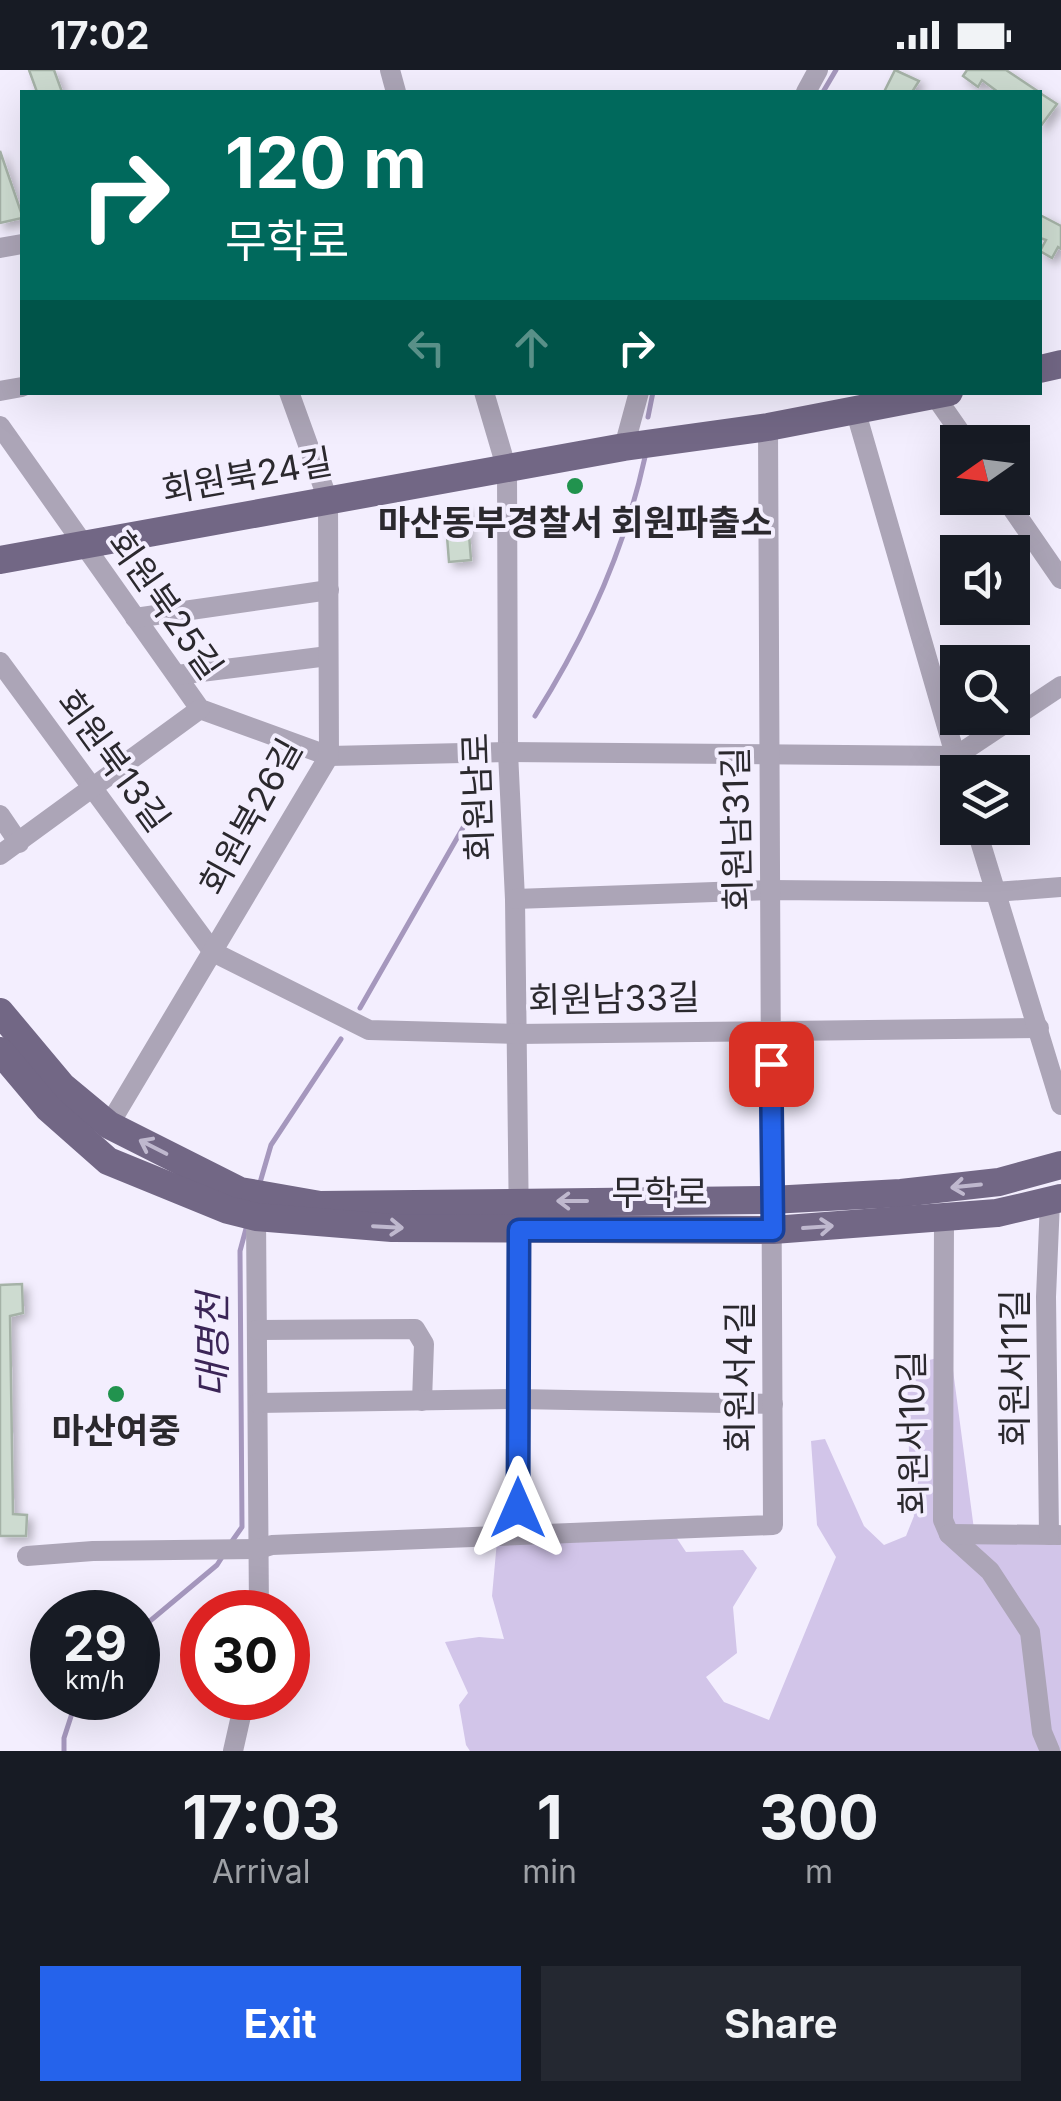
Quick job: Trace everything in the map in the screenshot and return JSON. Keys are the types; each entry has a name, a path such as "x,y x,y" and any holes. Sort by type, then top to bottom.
{"main road":[{"name":"회원북24길","path":"0,560 936,395"},
{"name":"무학로","path":"0,1012 62,1086 109,1125 246,1203 771,1200 901,1193 1000,1182 1061,1165"},
{"name":"무학로","path":"0,1051 48,1108 108,1161 246,1203 392,1228 773,1230 998,1213 1056,1200"}],"street":[{"name":"회원북26길","path":"109,1125 329,756 328,500 290,395"},
{"name":"회원남로","path":"485,395 507,470 508,752 515,899 519,1230 518,1533"},
{"path":"624,447 639,395"},
{"path":"943,395 959,425"},
{"path":"855,409 955,755"},
{"name":"회원북25길","path":"0,426 200,709 329,756 508,752 940,763"},
{"name":"회원남31길","path":"768,426 773,1230"},
{"path":"1021,515 1053,550 1061,579"},
{"path":"136,618 329,590"},
{"path":"177,675 328,656"},
{"name":"회원북13길","path":"0,662 214,952 369,1030"},
{"path":"970,755 1061,686"},
{"path":"0,855 200,709"},
{"path":"0,815 19,843"},
{"path":"981,845 1061,1105"},
{"path":"515,899 771,890 995,892 1061,886"},
{"name":"회원남33길","path":"369,1030 516,1034 1039,1028"},
{"name":"회원서11길","path":"1055,1535 1056,1200"},
{"path":"246,1203 257,1330 258,1403 251,1548 256,1590"},
{"name":"회원서10길","path":"944,1218 943,1520 948,1534 1055,1535"},
{"name":"회원서4길","path":"518,1533 773,1525 773,1230"},
{"path":"257,1330 415,1329 424,1344 422,1401"},
{"path":"258,1403 518,1400 773,1404"},
{"path":"27,1556 518,1533"},
{"path":"948,1534 990,1571 1030,1632 1042,1732 1050,1751"},
{"path":"232,1751 240,1720"}],"shaded area":[{"path":"951,1355 975,1537 1061,1539 1061,1751 470,1751 459,1705 468,1693 445,1642 479,1637 504,1639 492,1596 498,1530 670,1528 686,1552 743,1550 757,1568 733,1607 737,1653 706,1677 724,1702 769,1720 836,1557 817,1525 811,1441 825,1439 864,1526 884,1545 906,1536 914,1516 910,1496 907,1365"}],"building":[{"path":"29,70 54,70 61,90 36,90"},
{"path":"895,70 919,81 913,90 885,90"},
{"path":"967,70 1006,70 1036,90 995,90 982,80 978,87 963,76"},
{"path":"1042,94 1057,104 1042,124"},
{"path":"0,151 20,218 0,223"},
{"path":"1042,216 1061,226 1061,249 1058,247 1052,258 1042,252 1046,240 1042,239"},
{"path":"467,509 471,560 449,562 445,511"},
{"path":"22,1284 23,1313 10,1316 13,1514 27,1515 26,1536 0,1536 0,1285"}],"waterway":[{"path":"824,90 836,70"},
{"path":"648,417 652,395"},
{"path":"535,716 570,655 615,559 645,457"},
{"path":"360,1008 468,819"},
{"name":"대명천","path":"259,1186 271,1145 341,1039"},
{"name":"대명천","path":"230,1544 242,1527 240,1251 247,1225"},
{"name":"대명천","path":"160,1613 217,1565 224,1554"},
{"name":"대명천","path":"64,1751 70,1720"}],"place":[{"name":"마산동부경찰서 회원파출소","path":"575,486"},
{"name":"마산여중","path":"116,1394"}],"route":[{"path":"518,1508 519,1230 773,1230 771,1064"}]}
